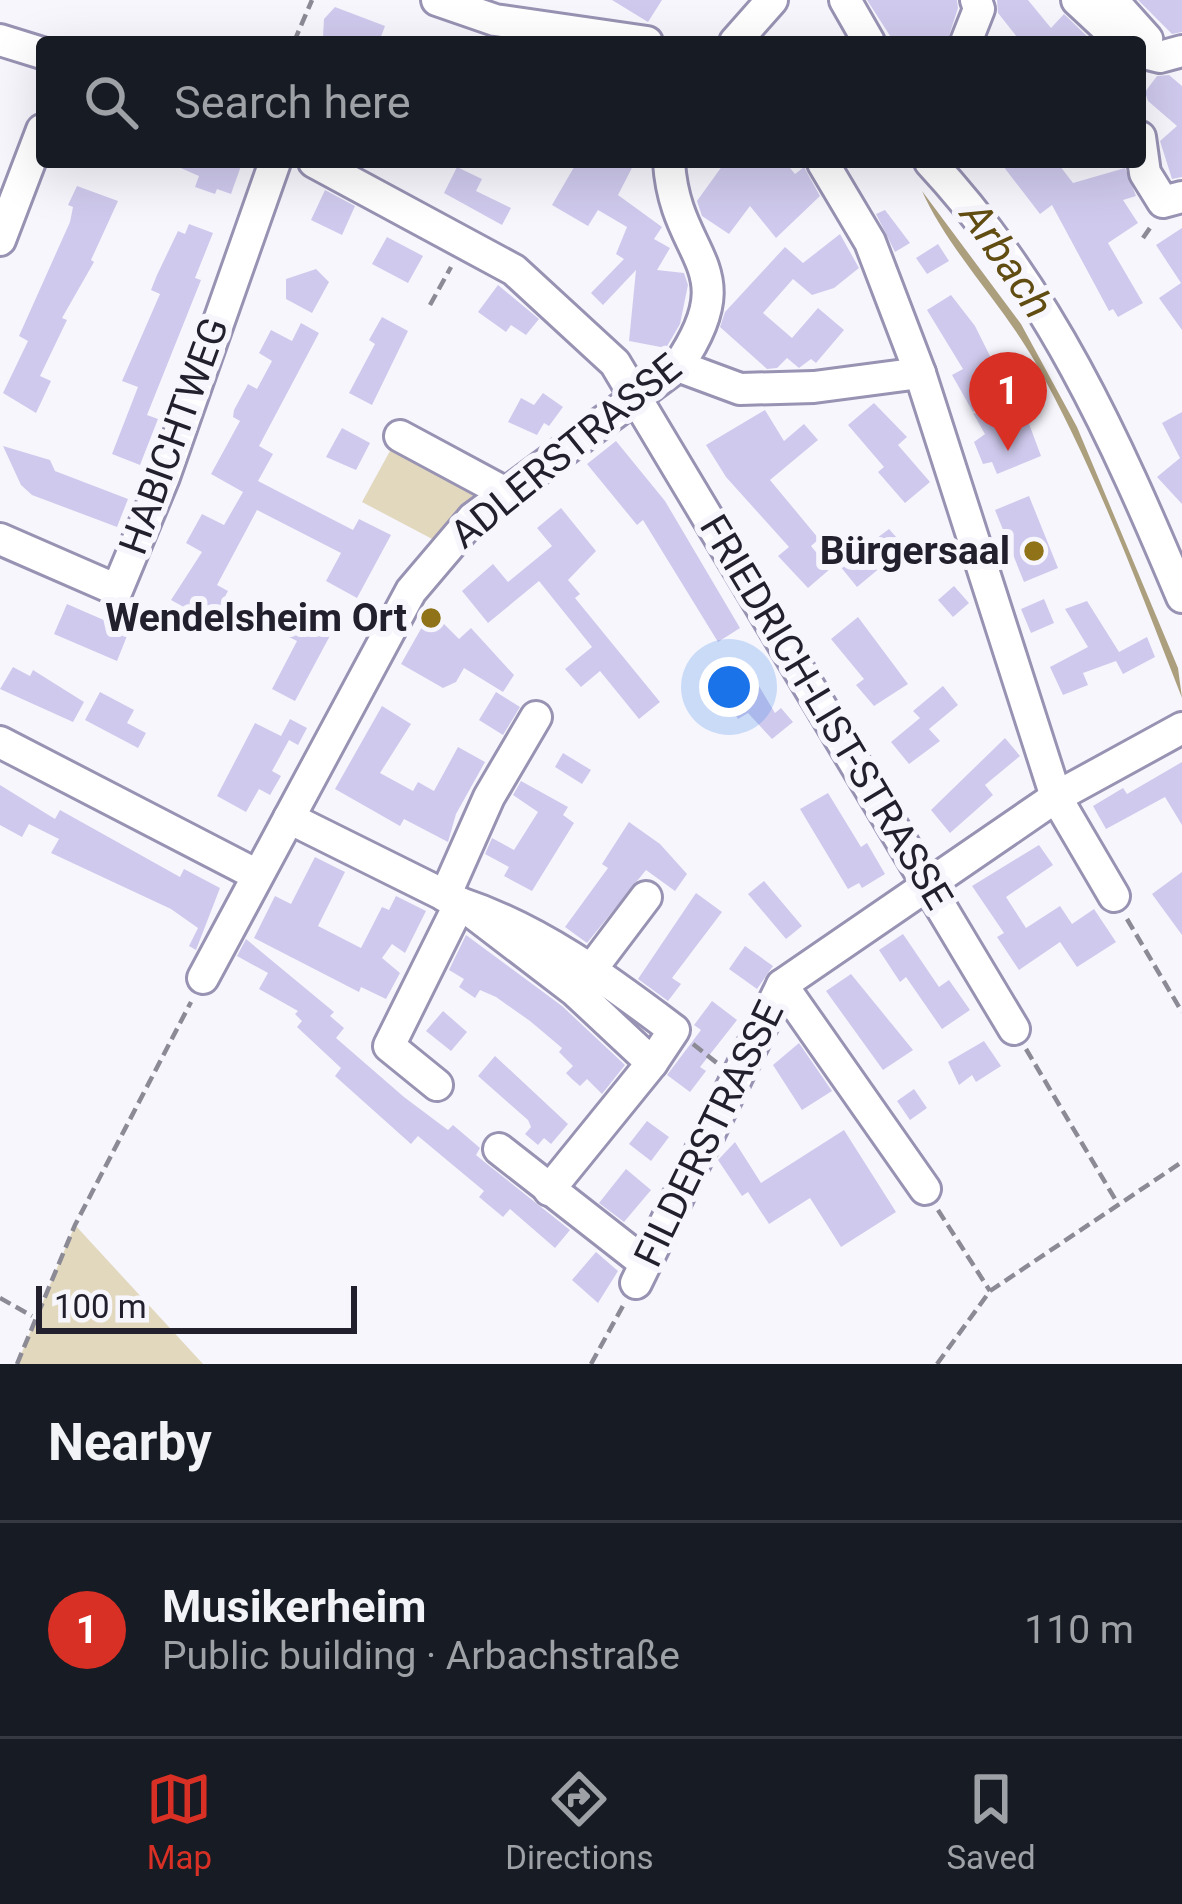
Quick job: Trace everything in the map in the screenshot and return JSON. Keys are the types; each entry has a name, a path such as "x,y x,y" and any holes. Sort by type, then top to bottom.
{"street":[{"path":"437,0 495,20 606,36"},
{"path":"739,36 772,0"},
{"path":"844,0 865,36"},
{"path":"968,36 979,9 976,0"},
{"path":"1077,0 1116,36"},
{"path":"1112,0 1144,36"},
{"path":"0,40 36,51"},
{"path":"1146,54 1160,57 1182,51"},
{"path":"0,240 36,146"},
{"name":"HABICHTWEG","path":"0,539 118,590 273,168"},
{"name":"FRIEDRICH-LIST-STRASSE","path":"325,168 465,241 563,310 639,394 1014,1030"},
{"name":"ADLERSTRASSE","path":"203,978 411,591 472,518 678,366 710,314 708,274 673,203 670,168"},
{"path":"826,168 870,242 920,373 1056,797 1114,896"},
{"path":"935,168 994,235 1058,330 1110,429 1182,597"},
{"path":"1144,168 1163,202 1182,197"},
{"path":"678,366 740,389 814,387 920,373"},
{"path":"400,436 504,492"},
{"path":"437,1085 389,1046 453,900 489,797 536,716"},
{"name":"FILDERSTRASSE","path":"636,1270 782,985 1056,797 1182,728"},
{"path":"0,742 257,875"},
{"path":"289,818 453,900 674,1030 549,1190"},
{"path":"583,980 646,897"},
{"path":"583,980 652,1063"},
{"name":"FILDERSTRASSE","path":"782,985 925,1189"},
{"path":"499,1149 636,1270"}],"path":[{"path":"297,36 312,0"},
{"path":"430,305 465,241"},
{"path":"1114,896 1182,1012"},
{"path":"17,1364 33,1317 203,978"},
{"path":"674,1030 737,1077"},
{"path":"1014,1030 1118,1204"},
{"path":"937,1364 990,1291 1182,1162"},
{"path":"925,1189 990,1291"},
{"path":"591,1364 636,1270"},
{"path":"0,1298 33,1317"}],"shaded area":[{"path":"922,191 1021,324 1077,427 1178,668 1182,698 1114,526 1056,401 1021,339 946,234"},
{"path":"396,440 490,490 436,541 362,502"},
{"path":"75,1225 203,1364 17,1364"}],"building":[{"path":"612,0 662,0 648,22"},
{"path":"867,0 957,0 949,36 890,36"},
{"path":"997,0 1028,0 1051,28 1064,14 1087,36 1016,36 998,13"},
{"path":"1138,0 1182,0 1182,32 1172,34"},
{"path":"335,7 385,26 381,36 323,36 324,19"},
{"path":"1169,75 1182,86 1182,177 1172,179 1160,141 1177,126 1146,95 1157,76"},
{"path":"181,168 240,168 231,194 195,187 199,176"},
{"path":"459,168 482,179 476,191 511,208 502,225 444,193"},
{"path":"574,168 632,168 618,195 662,227 654,239 670,248 657,270 684,273 688,285 680,324 666,348 629,341 636,270 603,305 591,293 624,259 616,254 627,227 598,210 588,226 552,205"},
{"path":"721,168 790,168 795,174 805,168 820,196 776,238 750,206 729,234 702,216 697,201"},
{"path":"1005,168 1062,168 1073,183 1125,168 1136,196 1123,200 1138,223 1108,243 1143,303 1118,317 1113,309 1109,311 1052,205 1040,214"},
{"path":"77,186 118,201 94,262 62,318 67,320 40,376 51,381 36,413 3,393 28,341 19,336 70,222 73,207 68,205"},
{"path":"325,190 355,206 342,235 311,220"},
{"path":"885,210 910,243 895,252 876,214"},
{"path":"189,224 213,233 195,278 201,280 147,415 158,419 140,465 112,454 138,387 122,381 160,294 151,290 157,275 178,231 185,234"},
{"path":"1182,228 1182,330 1159,298 1181,283 1156,245"},
{"path":"840,234 859,268 834,288 812,295 793,279 763,313 792,338 818,308 844,330 816,363 811,359 799,368 787,358 777,368 767,369 720,327 725,312 785,247 803,263"},
{"path":"387,237 423,256 408,283 372,264"},
{"path":"938,244 949,261 927,274 916,258"},
{"path":"316,269 329,282 312,313 286,299 286,279"},
{"path":"498,285 539,319 526,335 511,325 506,332 478,312"},
{"path":"951,295 975,326 1008,392 973,412 952,375 963,369 927,310"},
{"path":"382,317 408,331 372,405 349,393 375,344 369,340"},
{"path":"301,323 319,333 259,446 273,454 258,481 353,530 359,519 391,535 357,598 326,581 341,553 257,510 217,585 228,591 211,622 171,600 202,552 186,543 202,514 224,525 243,492 211,474 240,421 233,417 234,410 248,384 257,389 272,361 259,353 271,330 292,341"},
{"path":"543,393 563,407 549,426 544,423 537,435 508,422 521,398 534,405"},
{"path":"874,403 907,437 898,445 930,482 905,503 878,472 884,467 848,425"},
{"path":"765,410 784,441 804,424 818,440 770,480 819,539 811,546 830,569 808,588 778,556 789,547 726,477 706,445"},
{"path":"1182,412 1182,504 1157,477 1180,458 1162,423"},
{"path":"973,413 1028,421 1041,456 997,474 992,462 983,464 974,442 985,434"},
{"path":"342,428 370,443 356,470 326,457"},
{"path":"616,441 665,501 740,628 718,642 643,520 637,525 587,464"},
{"path":"3,446 50,460 55,471 128,499 117,527 32,495 21,485"},
{"path":"1029,496 1058,568 1024,582 995,510"},
{"path":"561,508 596,551 568,580 580,594 575,598 660,702 639,719 600,671 581,687 565,669 592,647 539,581 488,623 462,591 493,564 508,582 552,546 537,528"},
{"path":"889,529 905,547 857,587 840,566"},
{"path":"954,586 969,603 953,617 938,600"},
{"path":"1044,599 1054,623 1031,633 1021,609"},
{"path":"1087,601 1119,652 1147,637 1155,657 1123,674 1116,661 1083,673 1088,685 1063,695 1050,667 1088,647 1065,609"},
{"path":"67,604 129,631 117,661 54,634"},
{"path":"431,611 459,639 471,628 514,675 503,692 464,668 456,682 443,688 401,664"},
{"path":"297,613 332,632 295,701 272,689 297,641 285,635"},
{"path":"858,617 908,684 874,706 856,685 864,679 831,639"},
{"path":"747,666 775,713 781,708 793,722 772,739 748,713 738,719 724,696 731,691 724,680"},
{"path":"13,667 30,676 33,670 84,702 73,722 0,689"},
{"path":"943,686 958,705 929,729 940,741 909,764 891,742 920,718 913,711"},
{"path":"100,692 134,710 127,723 146,733 138,748 85,720"},
{"path":"496,692 520,707 503,735 479,720"},
{"path":"382,706 411,724 380,773 413,791 418,782 434,791 458,747 485,762 456,814 448,842 404,819 400,826 335,789"},
{"path":"290,719 307,728 298,745 289,740 272,771 281,776 270,795 259,789 246,812 217,796 255,723 281,736"},
{"path":"1005,738 1020,756 985,785 993,795 950,833 931,810"},
{"path":"563,753 591,770 582,784 555,767"},
{"path":"1182,762 1182,825 1165,797 1106,829 1093,806 1123,788 1127,794"},
{"path":"521,781 568,807 563,815 574,823 532,891 504,876 509,867 485,854 492,838 514,850 538,812 513,795"},
{"path":"0,785 55,819 60,810 180,877 184,869 220,888 196,950 189,946 198,928 171,909 51,853 59,839 29,824 22,837 0,825"},
{"path":"828,793 861,847 867,843 885,874 862,888 859,883 848,889 800,809"},
{"path":"629,822 660,844 687,874 675,891 646,870 587,943 565,927 608,868 602,864"},
{"path":"1039,845 1053,865 1006,897 1026,928 1060,906 1072,924 1094,909 1116,942 1077,967 1060,942 1019,970 997,937 1004,933 972,886"},
{"path":"315,857 345,872 318,926 361,948 382,907 389,910 396,896 426,911 405,953 392,944 382,958 400,973 386,999 361,987 359,992 254,938 275,896 291,904"},
{"path":"1182,872 1182,935 1152,894"},
{"path":"764,881 802,926 786,939 748,894"},
{"path":"696,893 722,912 672,978 681,984 668,1001 638,979"},
{"path":"903,934 939,987 949,980 970,1010 942,1029 906,977 900,982 879,950"},
{"path":"466,935 562,1006 625,1065 602,1094 587,1079 580,1086 566,1073 573,1066 559,1052 562,1048 530,1021 496,997 480,990 475,998 459,987 464,979 449,970"},
{"path":"246,939 334,1012 330,1016 344,1028 336,1038 448,1130 453,1125 480,1148 476,1155 570,1230 555,1248 510,1209 503,1217 479,1197 484,1191 418,1136 411,1144 335,1076 341,1068 297,1027 302,1021 295,1014 298,1011 259,989 268,973 237,956"},
{"path":"745,946 773,966 757,989 729,969"},
{"path":"851,974 913,1050 883,1070 826,991"},
{"path":"712,1001 737,1020 700,1067 706,1071 690,1092 667,1075 701,1030 694,1025"},
{"path":"443,1011 467,1032 451,1051 426,1031"},
{"path":"984,1041 1001,1066 976,1082 972,1075 959,1085 948,1062"},
{"path":"799,1043 832,1091 802,1110 773,1065"},
{"path":"495,1056 568,1124 551,1144 544,1138 538,1145 525,1134 531,1127 528,1120 478,1076"},
{"path":"914,1089 927,1108 910,1120 897,1101"},
{"path":"647,1121 669,1137 651,1161 629,1144"},
{"path":"844,1130 896,1212 841,1247 810,1198 769,1224 748,1192 742,1196 718,1160 735,1142 761,1183"},
{"path":"626,1169 651,1190 624,1222 599,1203"},
{"path":"596,1252 618,1271 598,1303 572,1280"}],"place":[{"name":"Musikerheim","path":"1008,451"},
{"name":"Bürgersaal","path":"1034,551"},
{"name":"Wendelsheim Ort","path":"431,618"}],"water label":[{"name":"Arbach","path":"1007,260"}]}
